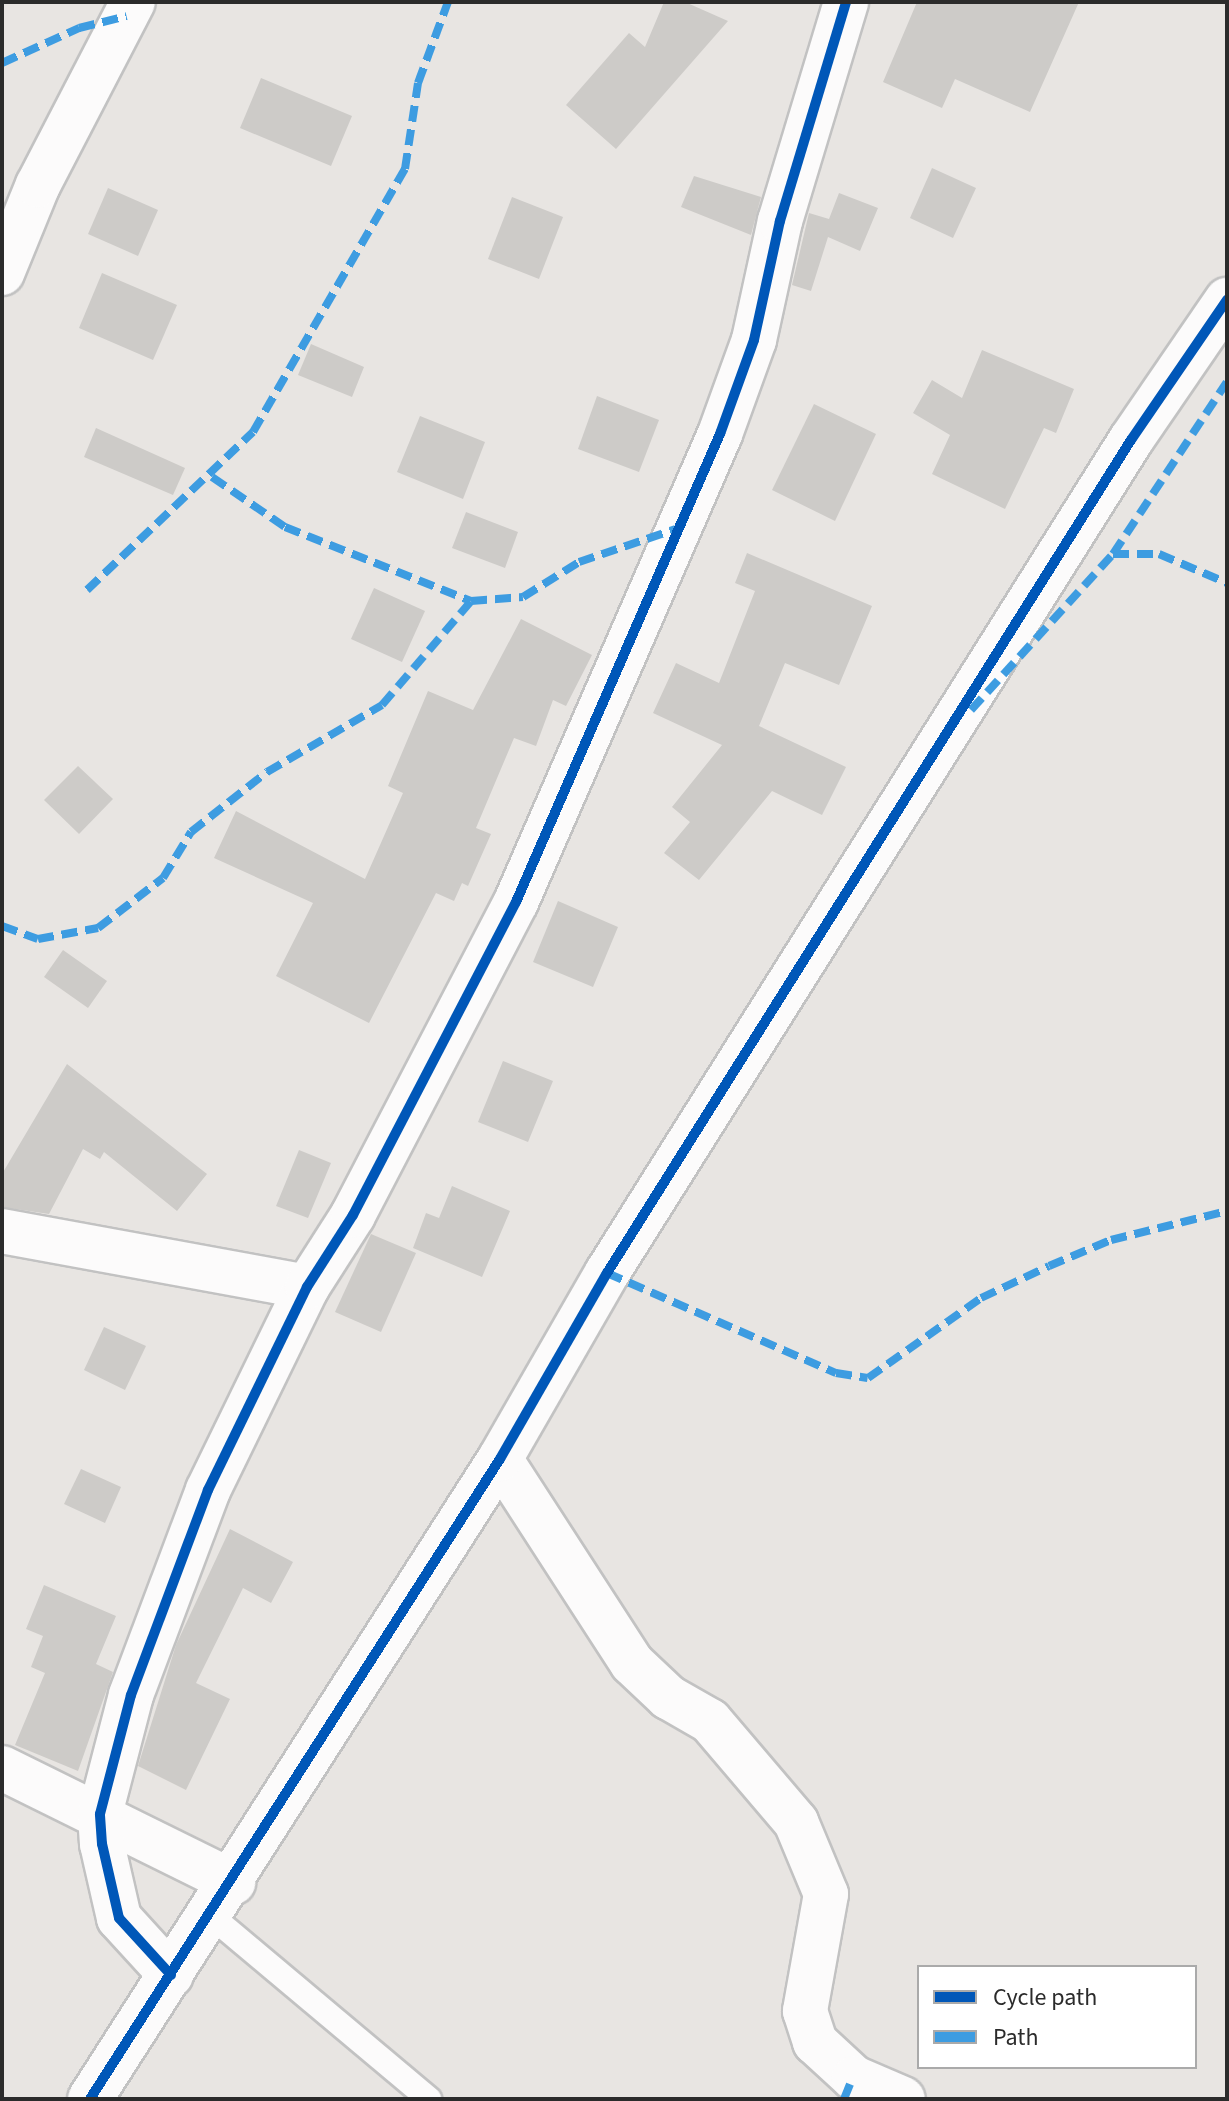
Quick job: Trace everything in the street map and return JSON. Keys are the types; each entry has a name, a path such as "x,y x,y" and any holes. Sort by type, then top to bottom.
{"street":[{"path":"2,273 38,185 133,2"},
{"path":"171,1975 119,1918 100,1814 131,1695 208,1490 307,1287 353,1215 516,902 720,434 754,340 780,221 846,2"},
{"path":"90,2099 222,1899 500,1459 607,1273 1221,317"},
{"path":"2,1231 307,1287"},
{"path":"500,1459 632,1663 668,1697 710,1721 796,1822 826,1894 805,2011 815,2042 854,2078 903,2099"},
{"path":"2,1768 100,1814 222,1899"}],"lane":[{"path":"222,1899 429,2099"}],"building":[{"path":"664,2 685,2 728,21 616,149 566,105 629,33 645,47"},
{"path":"917,2 1079,2 1030,112 955,79 942,108 883,82"},
{"path":"261,78 352,116 331,166 240,128"},
{"path":"932,168 976,188 953,238 910,218"},
{"path":"694,176 761,197 751,235 681,207"},
{"path":"108,188 158,210 138,256 88,234"},
{"path":"839,193 878,208 860,251 828,237 811,291 792,285 809,213 829,219"},
{"path":"512,197 563,217 539,279 488,259"},
{"path":"102,273 177,305 153,360 79,328"},
{"path":"311,344 364,367 352,397 298,375"},
{"path":"982,350 1074,389 1056,433 1044,428 1005,509 932,474 950,435 913,413 932,380 962,398"},
{"path":"597,396 659,420 639,472 578,449"},
{"path":"814,404 876,434 835,521 772,490"},
{"path":"420,416 485,442 463,499 397,472"},
{"path":"96,428 185,468 173,495 84,457"},
{"path":"466,512 518,532 505,568 452,548"},
{"path":"747,553 872,606 839,685 785,663 759,726 846,767 822,815 772,791 699,880 664,853 690,822 672,807 722,745 653,713 676,663 719,683 755,591 735,583"},
{"path":"374,588 425,611 402,662 351,639"},
{"path":"521,619 592,655 566,706 553,700 536,746 514,738 476,828 491,834 468,886 462,883 454,901 436,893 369,1023 276,976 313,903 214,858 236,811 365,879 403,793 388,786 428,691 473,710"},
{"path":"78,766 113,799 79,834 44,800"},
{"path":"558,901 618,927 593,987 533,962"},
{"path":"63,950 107,981 88,1008 44,977"},
{"path":"503,1061 553,1081 528,1142 478,1122"},
{"path":"67,1064 207,1174 177,1211 104,1152 100,1159 83,1149 49,1214 2,1207 2,1174"},
{"path":"299,1150 331,1163 308,1218 276,1206"},
{"path":"452,1186 510,1211 482,1277 413,1248 426,1213 439,1218"},
{"path":"371,1234 416,1253 381,1332 335,1312"},
{"path":"104,1327 146,1346 125,1390 84,1370"},
{"path":"81,1469 121,1487 105,1523 64,1504"},
{"path":"230,1529 293,1562 271,1603 243,1588 196,1683 230,1699 186,1790 138,1766 176,1645"},
{"path":"44,1585 116,1616 96,1664 113,1672 78,1771 15,1745 45,1673 31,1667 43,1636 26,1629"}],"marked path":[{"path":"87,590 253,432 405,169 418,83 448,2"},
{"path":"2,63 79,28 127,16"},
{"path":"971,710 1113,554 1227,382"},
{"path":"212,477 285,527 471,601 523,597 579,562 676,529"},
{"path":"1113,554 1159,554 1227,583"},
{"path":"2,926 38,939 98,928 163,878 191,832 267,772 382,705 471,601"},
{"path":"607,1273 836,1373 868,1378 981,1298 1049,1266 1111,1240 1227,1211"},
{"path":"844,2099 853,2077"}],"cycle path":[{"path":"171,1975 119,1918 102,1844 100,1814 131,1695 208,1490 307,1287 353,1215 516,902 720,434 754,340 780,221 846,2"},
{"path":"90,2099 500,1459 607,1273 1131,440 1227,300"}]}
